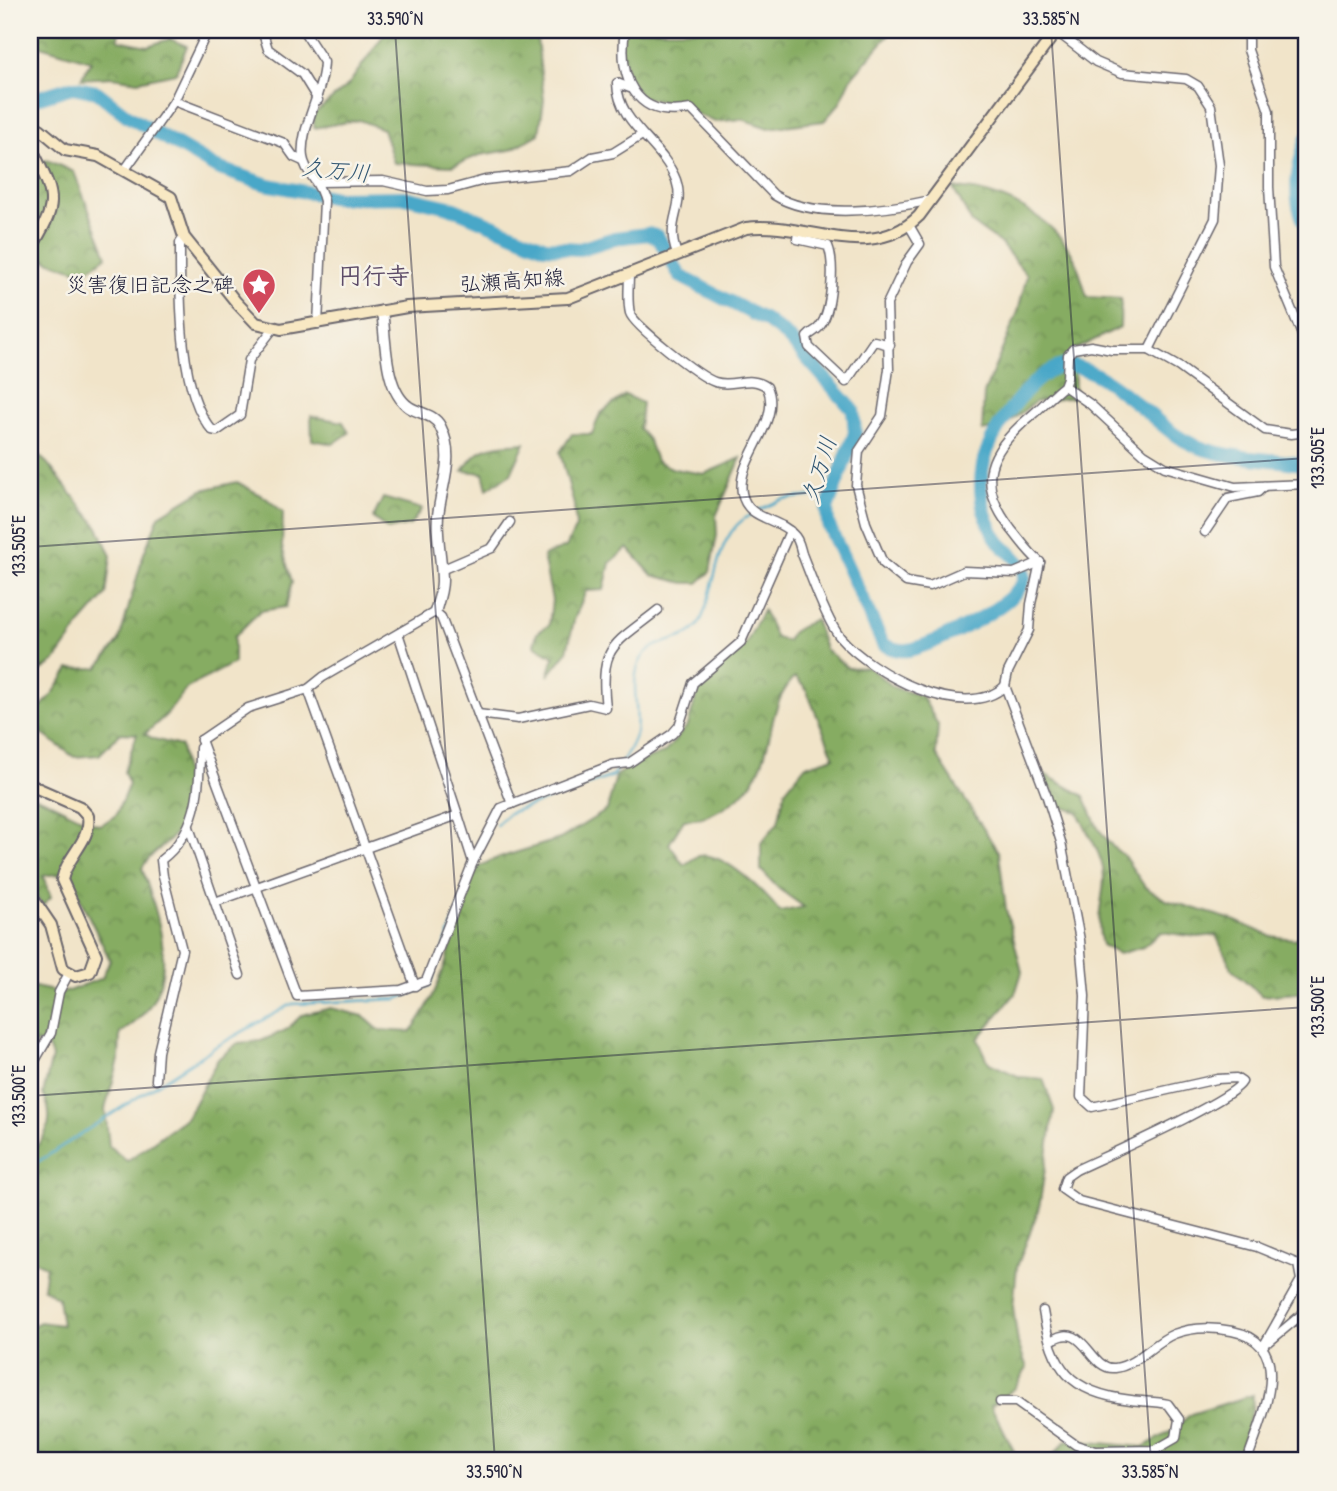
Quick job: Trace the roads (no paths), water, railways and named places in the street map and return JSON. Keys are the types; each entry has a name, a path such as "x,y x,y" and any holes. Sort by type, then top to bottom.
{"main road":[{"name":"弘瀬高知線","path":"273,329 318,324 382,311 452,304 552,300 582,294 746,228 762,226 859,241 891,235 909,225 931,200 1057,30"},
{"path":"30,129 40,129 65,150 98,156 171,197 184,237 247,314 256,323 273,329"},
{"path":"30,145 49,188 52,208 30,250"},
{"path":"30,785 80,807 88,816 88,830 65,869 62,880 70,905 93,948 96,962 90,972 83,976 69,973 63,968 51,925 30,894"}],"street":[{"path":"124,171 174,101 208,30"},
{"path":"262,30 268,48 302,74 318,100"},
{"path":"303,30 324,62 318,100 302,144 303,161 320,186 324,201 318,324"},
{"path":"625,30 623,42 630,88 640,101 654,108 691,109 774,195 788,204 835,209 884,209 931,200"},
{"path":"1057,30 1096,62 1122,73 1186,79 1198,86 1211,106 1219,165 1215,219 1190,265 1183,287 1163,317 1149,350"},
{"path":"1248,30 1248,50 1269,111 1269,187 1274,267 1305,342 1307,360"},
{"path":"630,88 617,83 621,108 670,167 677,182 678,207 670,228 676,255"},
{"path":"174,101 284,143 294,157 303,161"},
{"path":"320,186 383,181 427,191 448,190 485,180 571,172 592,157 613,153 642,135"},
{"path":"909,225 920,244 907,262 887,304 890,345 882,416 859,451 856,485 866,523 883,563 906,582 930,586 964,572 1014,573 1037,564"},
{"path":"798,232 797,239 828,246 831,254 831,289 820,328 807,337 809,347 846,382 874,341 890,345"},
{"path":"184,237 180,243 182,341 197,400 212,430 232,423 240,415 249,360 273,329"},
{"path":"629,274 629,311 634,320 655,339 712,381 725,383 751,379 767,387 771,396 770,414 745,471 742,491 748,507 796,536 839,636 900,681 962,702 995,695 1006,686"},
{"path":"201,740 248,708 308,689 323,677 399,636 435,612 442,584 438,517 448,474 447,450 440,425 432,417 410,408 398,398 393,384 382,311"},
{"path":"1263,1347 1301,1280 1298,1264 1257,1247 1079,1201 1062,1189 1066,1177 1076,1170 1211,1104 1239,1087 1242,1082 1236,1077 1217,1079 1092,1107 1083,1102 1079,1090 1085,996 1076,914 1047,797 1006,686 1008,672 1029,630 1037,564 998,513 990,492 991,466 1006,437 1066,382 1068,355 1073,349 1091,346 1112,350 1149,350 1179,367 1265,430 1292,434 1307,432"},
{"path":"1066,382 1144,454 1165,467 1235,487 1307,484"},
{"path":"1205,532 1228,498 1258,492 1264,486"},
{"path":"441,570 492,548 510,522"},
{"path":"201,740 297,996 401,990 415,986 426,981 473,862 501,808 612,765 625,763 672,734 678,726 693,683 741,642 790,531"},
{"path":"478,714 518,719 589,704 606,708 602,675 612,645 658,610"},
{"path":"435,612 441,617 512,804"},
{"path":"399,636 473,862"},
{"path":"308,689 415,986"},
{"path":"156,1080 158,1052 182,950 161,860 181,844 189,827 197,801 201,740"},
{"path":"215,902 458,815"},
{"path":"189,827 240,975"},
{"path":"30,1069 51,1033 59,992 69,973"},
{"path":"1263,1347 1307,1310"},
{"path":"1000,1402 1016,1402 1076,1445 1094,1451 1155,1450 1176,1438 1179,1419 1168,1405 1115,1398 1084,1388 1058,1365 1051,1354 1051,1340 1043,1311"},
{"path":"1051,1340 1065,1336 1081,1340 1088,1346 1099,1365 1107,1369 1122,1367 1160,1341 1189,1329 1219,1328 1251,1337 1263,1347 1269,1365 1271,1389 1247,1461"}],"waterway":[{"name":"久万川","path":"30,100 72,87 97,92 129,117 217,168 265,184 336,198 405,197 449,207 545,247 580,249 615,238 648,234 658,237 680,276 767,321 788,337 853,410 855,433 827,509 828,524 883,644 895,649 919,647 955,632 995,609 1021,586 1023,569 999,542 985,513 981,490 982,474 987,451 999,427 1029,388 1052,370 1063,366 1076,366 1090,372 1121,391 1174,434 1205,449 1239,457 1307,465"},
{"name":"久万川","path":"1307,138 1297,183 1299,205 1307,227"},
{"path":"757,511 783,499 815,496 827,509"},
{"path":"496,825 509,813 613,776 636,733 635,686 642,658 647,651 695,629 706,608 723,547 739,523 752,514"},
{"path":"33,1165 215,1047 292,1004 397,999 430,985 464,895"}],"place":[{"name":"災害復旧記念之碑","path":"259,315"}],"district":[{"name":"円行寺","path":"374,276"}]}
